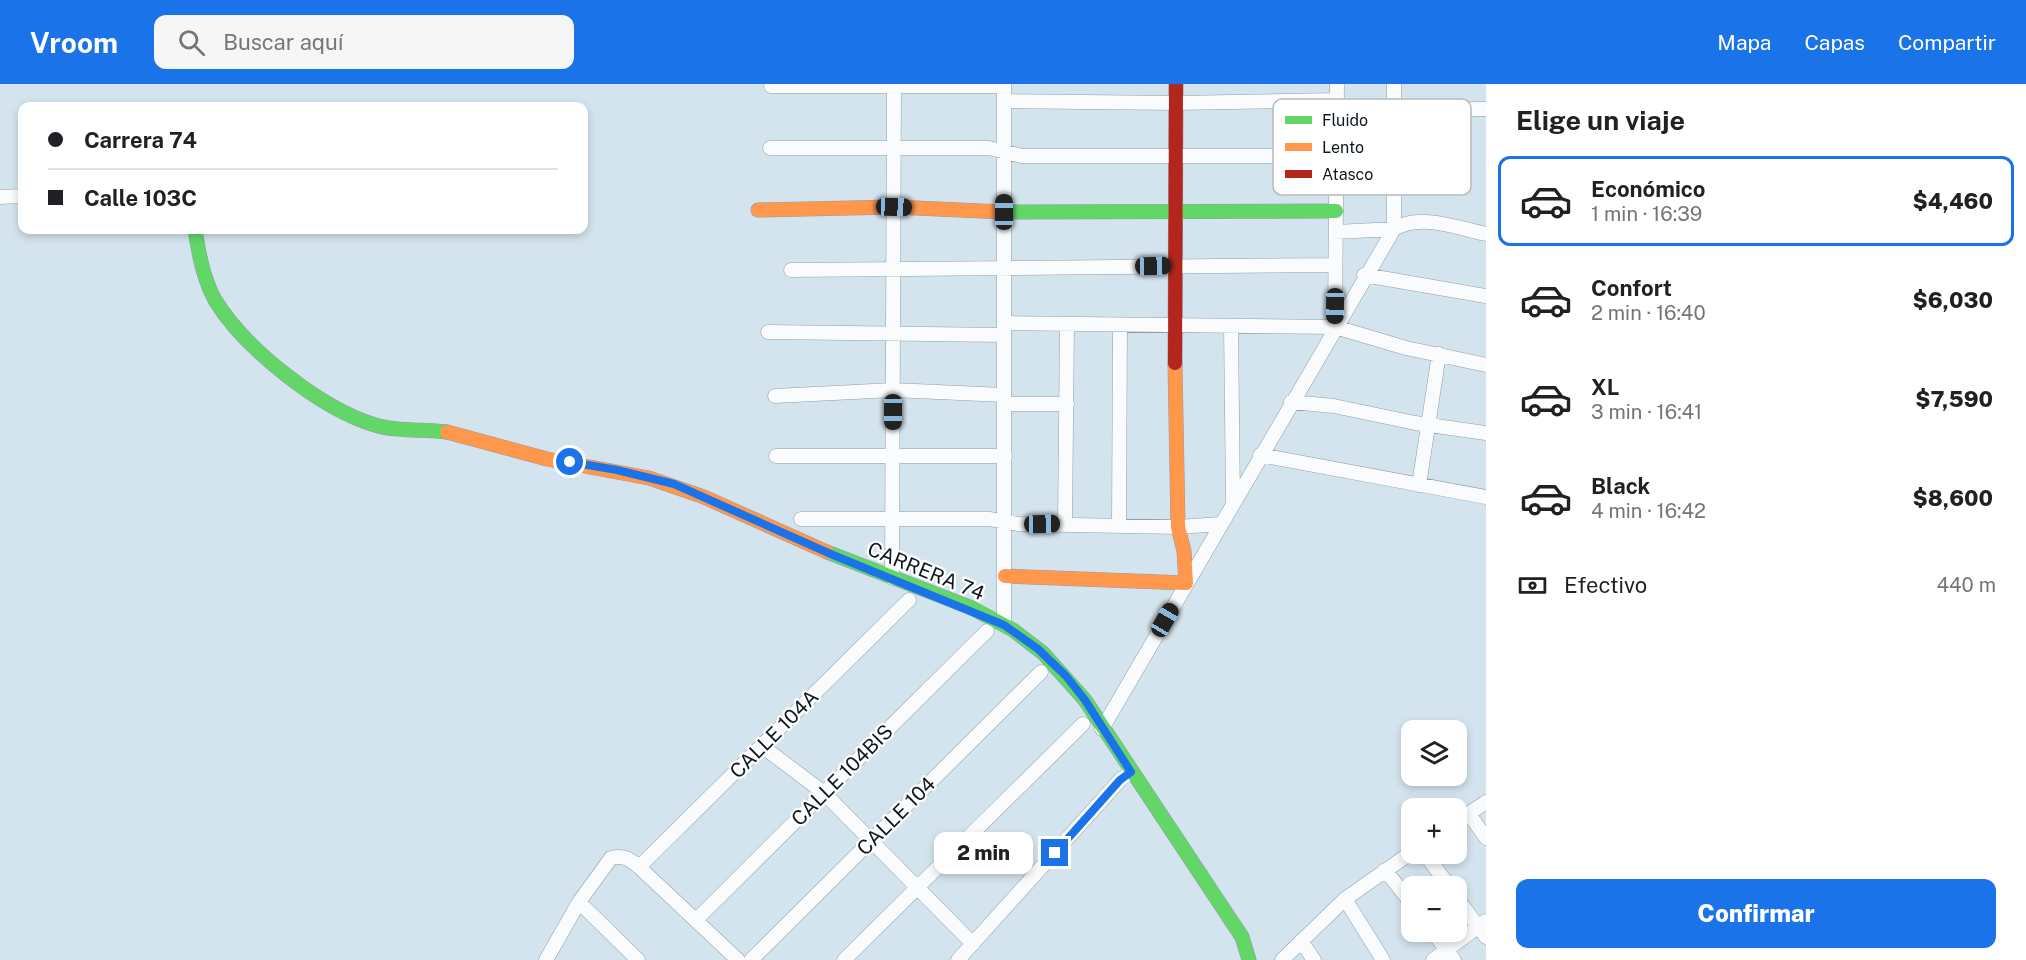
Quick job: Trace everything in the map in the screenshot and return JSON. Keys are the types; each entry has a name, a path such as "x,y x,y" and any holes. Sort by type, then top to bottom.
{"street":[{"path":"1176,84 1174,266 1178,527 1184,551 1186,583"},
{"path":"892,578 894,85"},
{"path":"771,86 1004,85 1004,625"},
{"path":"1004,101 1273,104"},
{"path":"770,148 989,148 1022,156 1273,156"},
{"path":"1335,327 1336,195"},
{"path":"1394,195 1394,229"},
{"path":"0,197 18,196"},
{"path":"758,210 894,207 1004,212 1336,211"},
{"path":"1102,729 1365,275 1394,229 1404,223 1422,221 1486,234"},
{"path":"1336,232 1394,229"},
{"name":"CARRERA 74","path":"196,234 205,280 212,294 238,329 309,389 344,412 369,424 391,429 454,433 538,457 617,470 674,484 1004,625 1056,664 1085,700 1102,729 1242,937 1245,958"},
{"path":"791,270 893,271 1004,267 1335,265"},
{"path":"1365,275 1486,296"},
{"path":"1065,524 1067,324"},
{"path":"768,332 893,334 1067,324 1335,327 1486,365"},
{"path":"1119,525 1120,325"},
{"path":"1231,326 1233,503"},
{"path":"1419,485 1439,354"},
{"path":"775,396 893,390 1067,404"},
{"path":"1291,402 1335,406 1486,434"},
{"path":"1260,455 1486,497"},
{"path":"776,456 1005,456"},
{"path":"801,519 1005,521 1019,524 1178,527 1221,524"},
{"path":"1005,576 1186,583"},
{"name":"CALLE 104A","path":"639,867 909,600"},
{"name":"CALLE 104BIS","path":"696,920 987,631"},
{"name":"CALLE 104","path":"751,960 1041,672"},
{"path":"844,960 1083,724"},
{"path":"762,746 824,793 872,840 917,888 967,954 1120,780 1131,772"},
{"path":"1486,802 1469,814 1486,838"},
{"path":"563,960 549,955 579,902 611,858 628,858 736,959"},
{"path":"1282,960 1345,899 1401,859"},
{"path":"1385,870 1401,890"},
{"path":"1345,899 1383,960"},
{"path":"579,902 638,960"},
{"path":"1433,960 1451,955 1483,928 1467,910"},
{"path":"1301,941 1314,960"},
{"path":"1440,942 1451,955"}],"traffic: fast":[{"path":"1003,212 1336,211"},
{"path":"196,234 204,275 215,300 245,338 286,374 331,405 375,425 402,430 447,432"},
{"path":"827,552 972,608 1013,630 1043,653 1085,700 1242,937 1249,960"}],"traffic: slow":[{"path":"758,210 894,207 1003,212"},
{"path":"1005,576 1186,583 1184,551 1178,527 1175,363"},
{"path":"447,432 547,459 649,478 704,497 827,552"}],"traffic: jam":[{"path":"1175,363 1176,84"}],"route":[{"path":"570,462 617,470 674,484 717,501 833,555 985,615 1033,645 1056,664 1074,685 1131,772 1120,780 1055,853"}]}
